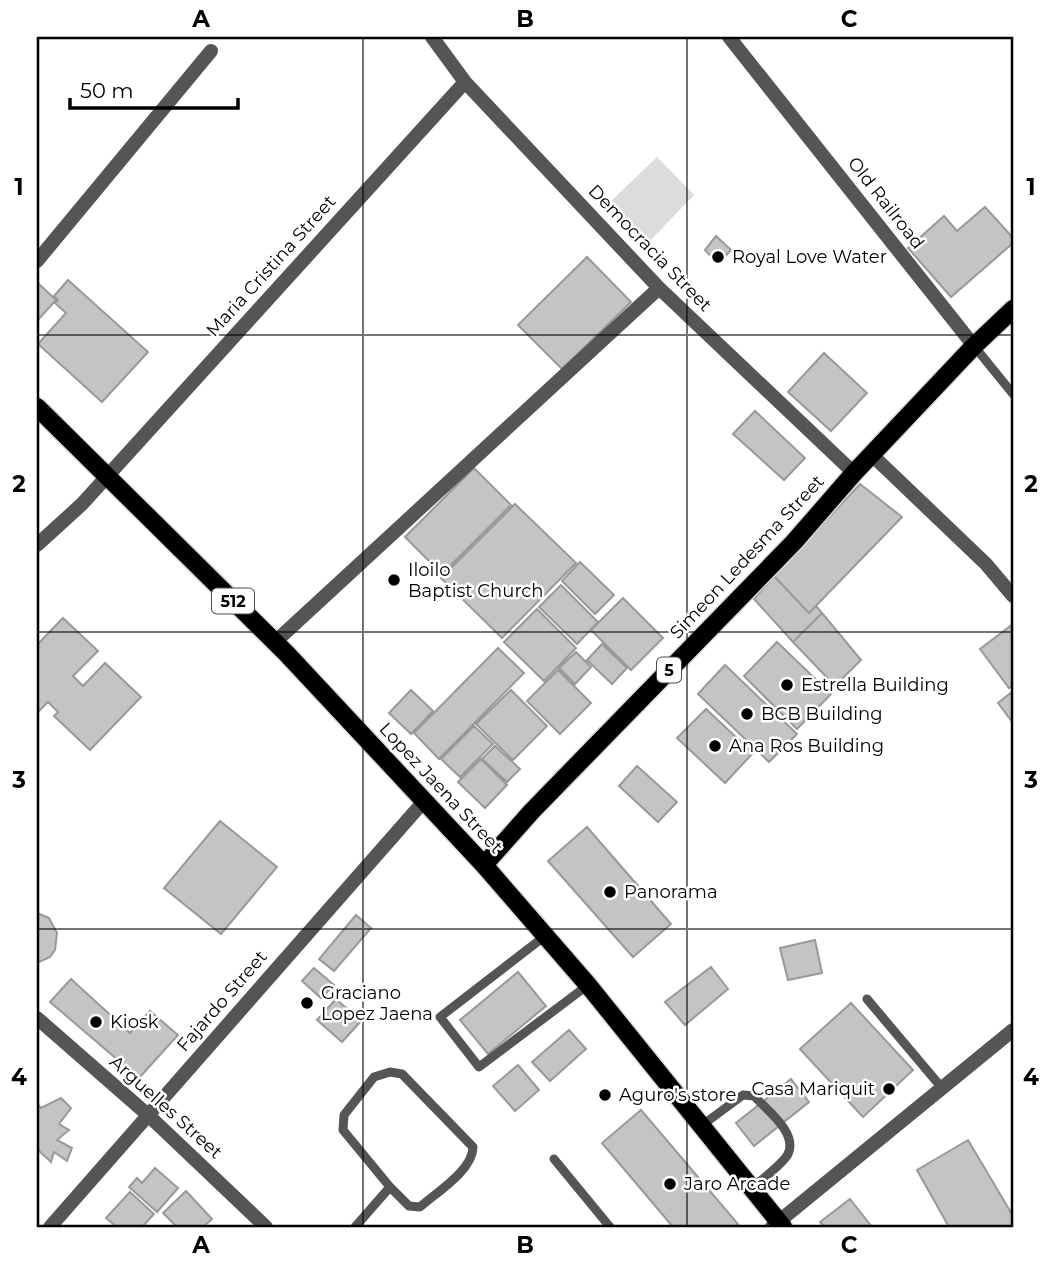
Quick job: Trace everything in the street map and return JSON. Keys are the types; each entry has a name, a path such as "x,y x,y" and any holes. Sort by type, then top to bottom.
{"main road":[{"name":"Simeon Ledesma Street","path":"484,865 532,810 794,542 854,473 974,346 1013,309"},
{"name":"Lopez Jaena Street","path":"37,407 275,642 484,865 588,985 752,1188 778,1225"}],"street":[{"name":"Democracia Street","path":"432,37 465,82 659,288 854,473"},
{"name":"Old Railroad","path":"729,37 974,346"},
{"path":"37,261 211,51"},
{"name":"Maria Cristina Street","path":"37,545 82,505 465,82"},
{"path":"275,642 659,288"},
{"path":"872,455 986,564 1013,596"},
{"name":"Fajardo Street","path":"50,1227 425,800"},
{"name":"Arguelles Street","path":"37,1018 148,1115 266,1227"},
{"path":"778,1225 1013,1030"}],"lane":[{"name":"Old Railroad","path":"974,346 1013,394"},
{"path":"545,936 440,1017 479,1067 588,985"},
{"path":"867,999 942,1088"},
{"path":"390,1072 402,1074 411,1083 473,1147 473,1156 468,1165 420,1207 409,1206 390,1187 343,1129 344,1115 374,1077 390,1072"},
{"path":"701,1126 736,1098 743,1095 754,1096 788,1134 791,1144 788,1156 752,1188"},
{"path":"554,1159 610,1227"},
{"path":"355,1227 390,1187"}],"shaded area":[{"path":"657,157 694,195 646,245 606,206"}],"building":[{"path":"985,207 1013,238 1013,243 951,297 908,248 944,216 957,231"},
{"name":"Royal Love Water","path":"716,236 731,250 718,264 705,250"},
{"path":"587,257 631,302 562,369 518,325"},
{"path":"68,280 148,352 102,402 38,344 66,313 55,303 58,300 54,296"},
{"path":"38,283 56,300 37,321 37,285"},
{"path":"824,353 867,393 831,431 788,392"},
{"path":"755,411 805,458 784,480 733,434"},
{"path":"474,468 511,505 442,574 405,537"},
{"path":"860,484 902,517 809,613 774,576"},
{"path":"515,504 576,563 502,638 441,578"},
{"path":"580,562 614,595 595,614 562,581"},
{"path":"774,576 809,613 816,606 822,613 793,642 754,599"},
{"path":"561,585 598,622 577,644 539,607"},
{"path":"623,598 663,638 631,670 591,630"},
{"path":"537,609 576,648 544,681 504,642"},
{"path":"822,613 861,660 835,686 793,642"},
{"path":"63,618 98,651 73,676 83,686 105,663 141,697 90,750 54,716 58,712 48,702 37,713 37,645"},
{"path":"1013,624 1013,685 1009,688 980,649"},
{"name":"Estrella Building","path":"777,642 831,694 797,729 744,676"},
{"path":"602,644 627,668 612,684 587,660"},
{"path":"498,648 524,673 439,759 414,733"},
{"path":"576,652 591,667 575,684 559,668"},
{"name":"BCB Building","path":"725,665 797,734 769,762 698,694"},
{"path":"558,670 591,703 560,734 527,701"},
{"path":"411,690 433,711 411,734 389,713"},
{"path":"511,690 547,726 513,760 476,724"},
{"path":"1013,691 1013,723 998,703"},
{"name":"Ana Ros Building","path":"706,709 753,753 725,783 677,738"},
{"path":"474,726 493,744 460,777 441,759"},
{"path":"495,746 520,769 507,782 482,759"},
{"path":"481,759 507,785 485,808 458,782"},
{"path":"637,766 677,802 658,822 619,786"},
{"path":"220,821 277,867 221,934 164,888"},
{"name":"Panorama","path":"587,827 671,924 633,957 548,861"},
{"path":"37,913 49,918 57,933 55,950 50,957 37,963"},
{"path":"356,915 371,928 334,971 319,959"},
{"path":"815,940 822,973 788,980 780,948"},
{"path":"711,967 728,989 685,1025 665,1002"},
{"path":"314,968 334,985 321,998 302,981"},
{"path":"518,972 546,1006 488,1054 460,1020"},
{"name":"Kiosk","path":"71,979 130,1033 150,1011 178,1035 139,1078 50,1002"},
{"path":"336,999 361,1021 342,1042 317,1020"},
{"name":"Casa Mariquit","path":"851,1003 913,1070 863,1117 800,1049"},
{"path":"569,1030 586,1049 550,1081 532,1062"},
{"path":"518,1065 539,1090 515,1111 493,1086"},
{"path":"791,1079 809,1102 754,1146 736,1123"},
{"path":"61,1098 71,1108 59,1124 69,1130 57,1140 72,1148 67,1161 54,1152 51,1162 37,1149 37,1103 41,1108"},
{"name":"Jaro Arcade","path":"641,1110 738,1224 734,1227 673,1227 602,1143"},
{"path":"968,1140 1013,1216 1013,1227 949,1227 917,1170"},
{"path":"155,1168 178,1188 157,1212 129,1187 137,1178 142,1183"},
{"path":"186,1191 212,1219 203,1227 177,1227 163,1213"},
{"path":"130,1192 154,1214 142,1227 117,1227 106,1218"},
{"path":"850,1199 872,1227 825,1227 820,1222"}],"place":[{"name":"Royal Love Water","path":"718,257"},
{"name":"Iloilo Baptist Church","path":"394,580"},
{"name":"Estrella Building","path":"787,685"},
{"name":"BCB Building","path":"747,714"},
{"name":"Ana Ros Building","path":"715,746"},
{"name":"Panorama","path":"610,892"},
{"name":"Graciano Lopez Jaena","path":"307,1003"},
{"name":"Kiosk","path":"96,1022"},
{"name":"Casa Mariquit","path":"889,1089"},
{"name":"Aguro's store","path":"605,1095"},
{"name":"Jaro Arcade","path":"670,1184"}]}
